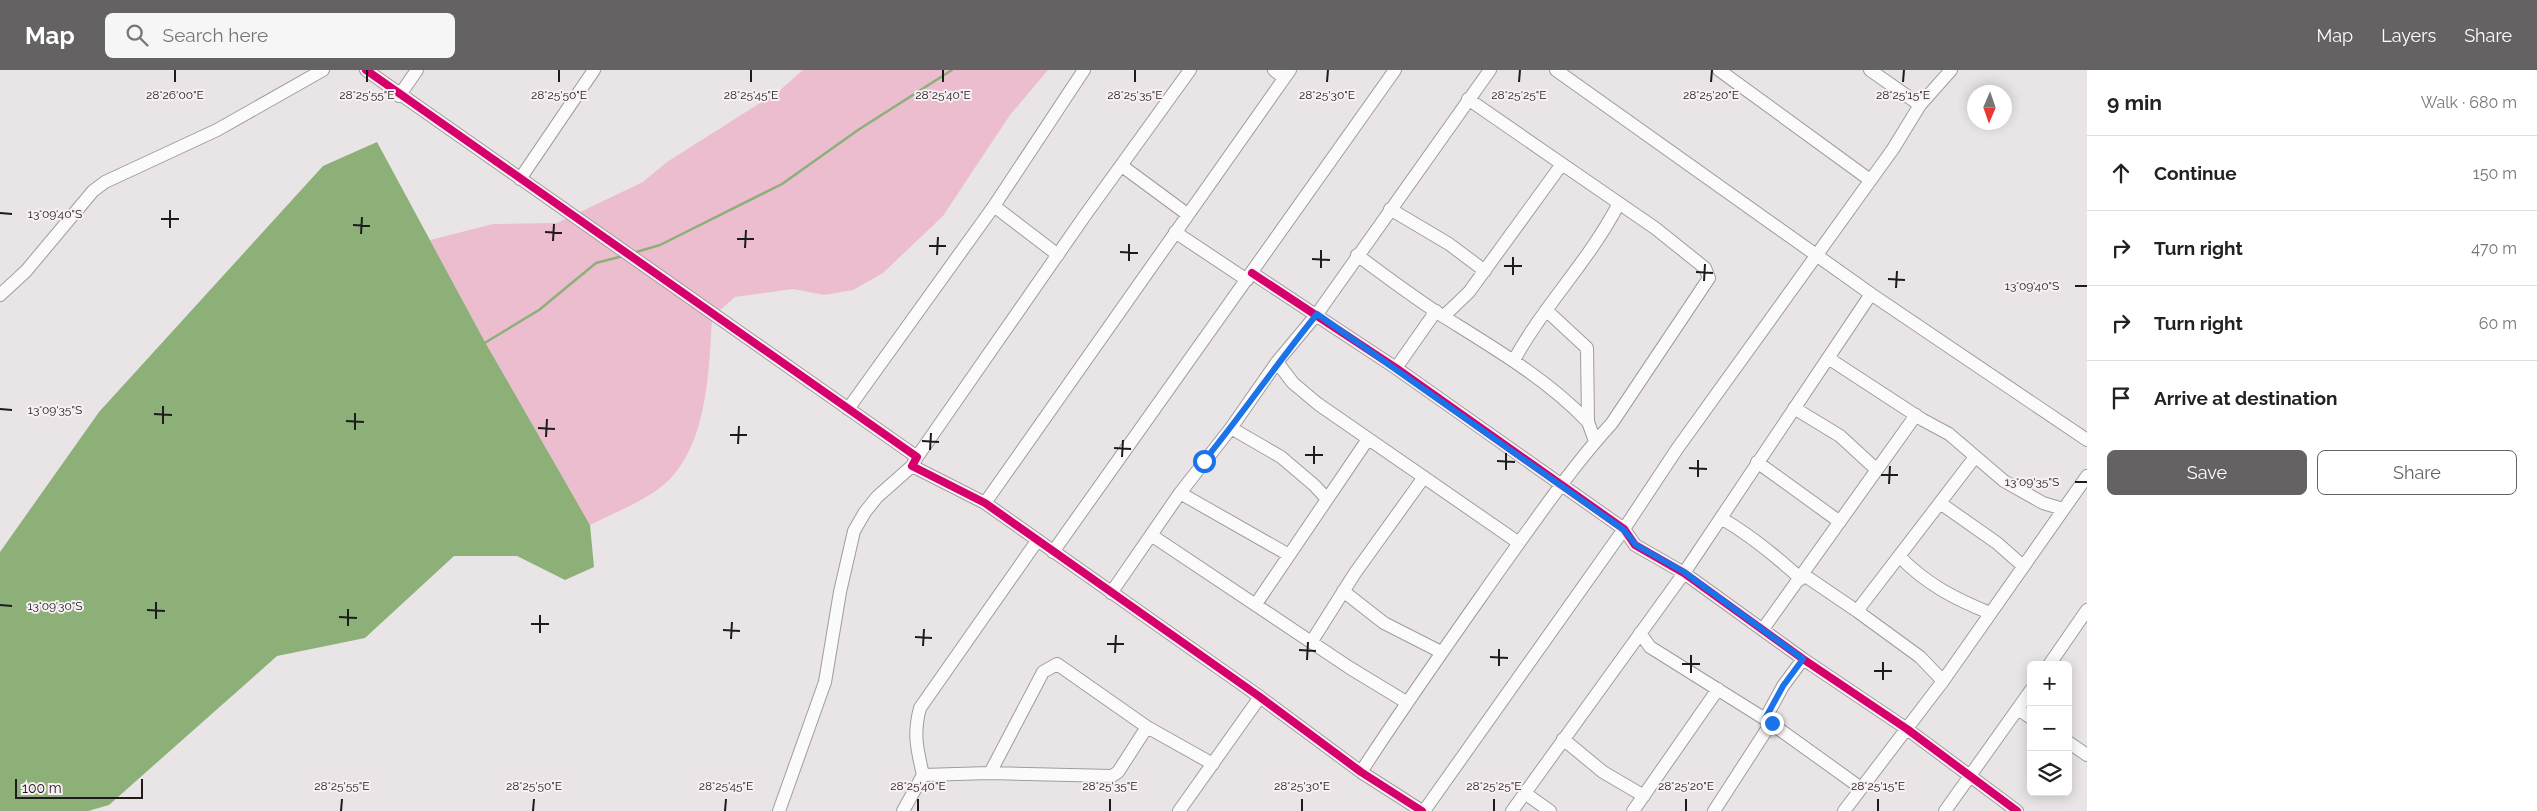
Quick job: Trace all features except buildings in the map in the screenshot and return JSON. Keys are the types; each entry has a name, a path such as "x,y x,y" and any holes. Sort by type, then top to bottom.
{"street":[{"path":"0,296 26,271 93,190 105,182 216,130 323,70"},
{"path":"366,70 400,96 848,409 914,461 985,503 1260,697 1361,772 1423,811 1624,530 1677,449 1818,256 1893,149 1920,105 1952,70"},
{"path":"400,96 417,70"},
{"path":"520,179 594,70"},
{"path":"848,409 994,206 1084,70"},
{"path":"779,811 825,682 840,592 854,531 865,512 877,497 914,461 1190,70"},
{"path":"1053,552 1250,277 1395,70"},
{"path":"1111,593 1180,493 1231,428 1277,362 1317,314 1490,70"},
{"path":"1556,70 1872,294 2087,440"},
{"path":"1719,70 1870,180"},
{"path":"1870,70 1920,105"},
{"path":"985,503 1175,232 1283,73"},
{"path":"1361,772 1441,652 1562,485 1595,441 1612,423 1709,278 1705,268 1619,203 1468,99"},
{"path":"1396,368 1440,314 1470,292 1562,164"},
{"path":"1122,166 1187,214"},
{"path":"1514,360 1546,310 1600,238 1619,203"},
{"path":"994,206 1058,255"},
{"path":"1390,209 1449,244 1485,272"},
{"path":"1175,232 1317,314 1396,368 1624,530 1636,545 1684,572 1803,659 1907,729 2017,811"},
{"path":"1357,255 1440,314 1514,360 1560,395 1588,422"},
{"path":"1512,811 1684,572 1872,294"},
{"path":"1546,310 1587,348 1588,422 1595,441"},
{"path":"1828,358 1916,416 1949,434 2004,481 2043,503 2063,509"},
{"path":"1277,362 1293,383 1306,393 1368,439 1519,544"},
{"path":"1794,408 1840,436 1877,470"},
{"path":"1763,628 1802,577 1916,416"},
{"path":"1231,428 1281,457 1314,485 1327,499"},
{"path":"1256,604 1368,439"},
{"path":"1857,611 1975,457"},
{"path":"1758,462 1840,522"},
{"path":"1844,811 1943,681 2087,476"},
{"path":"1312,641 1343,591 1424,477"},
{"path":"1180,493 1289,555"},
{"path":"1940,503 1996,542 2023,566"},
{"path":"1721,518 1746,532 1802,577 1857,611 1920,657 1943,681"},
{"path":"1150,535 1350,668 1406,702"},
{"path":"903,811 923,775 915,727 920,708 1037,541"},
{"path":"1899,556 1916,574 1934,587 1954,599 1990,613"},
{"path":"1343,591 1384,623 1441,652"},
{"path":"2052,661 2087,610"},
{"path":"1640,633 1650,647 1768,721 1861,788"},
{"path":"1714,811 1768,721 1783,686 1803,659"},
{"path":"990,773 1042,672 1053,664 1062,666 1147,726 1214,764"},
{"path":"1633,811 1718,689"},
{"path":"1945,811 2027,696"},
{"path":"1179,811 1260,697"},
{"path":"2018,709 2027,715"},
{"path":"923,775 990,773 1112,776 1118,772 1147,726"},
{"path":"1563,739 1604,772 1644,796"},
{"path":"2072,745 2087,754"},
{"path":"1526,794 1550,811"}],"shaded area":[{"path":"803,70 1048,70 1010,115 943,216 883,273 853,290 824,295 793,289 735,297 712,317 707,386 696,434 687,456 674,475 657,490 590,525 485,342 430,240 493,224 557,223 643,182 667,162 779,91"},
{"path":"377,142 485,342 590,525 594,567 565,580 517,556 454,556 365,638 277,656 109,805 88,811 0,811 0,552 99,412 323,166"}],"waterway":[{"path":"633,253 660,245 782,184 858,130 952,70"},
{"path":"483,344 539,310 596,263 623,256"}],"cycle path":[{"path":"366,70 917,457 912,466 985,503 1260,697 1361,772 1422,811"},
{"path":"1252,273 1396,368 1624,529 1635,545 1684,573 1803,659 1907,729 2017,811"}],"route":[{"path":"1204,461 1231,428 1277,362 1317,314 1562,485 1624,530 1636,545 1684,572 1803,659 1783,686 1765,719 1772,723"}]}
